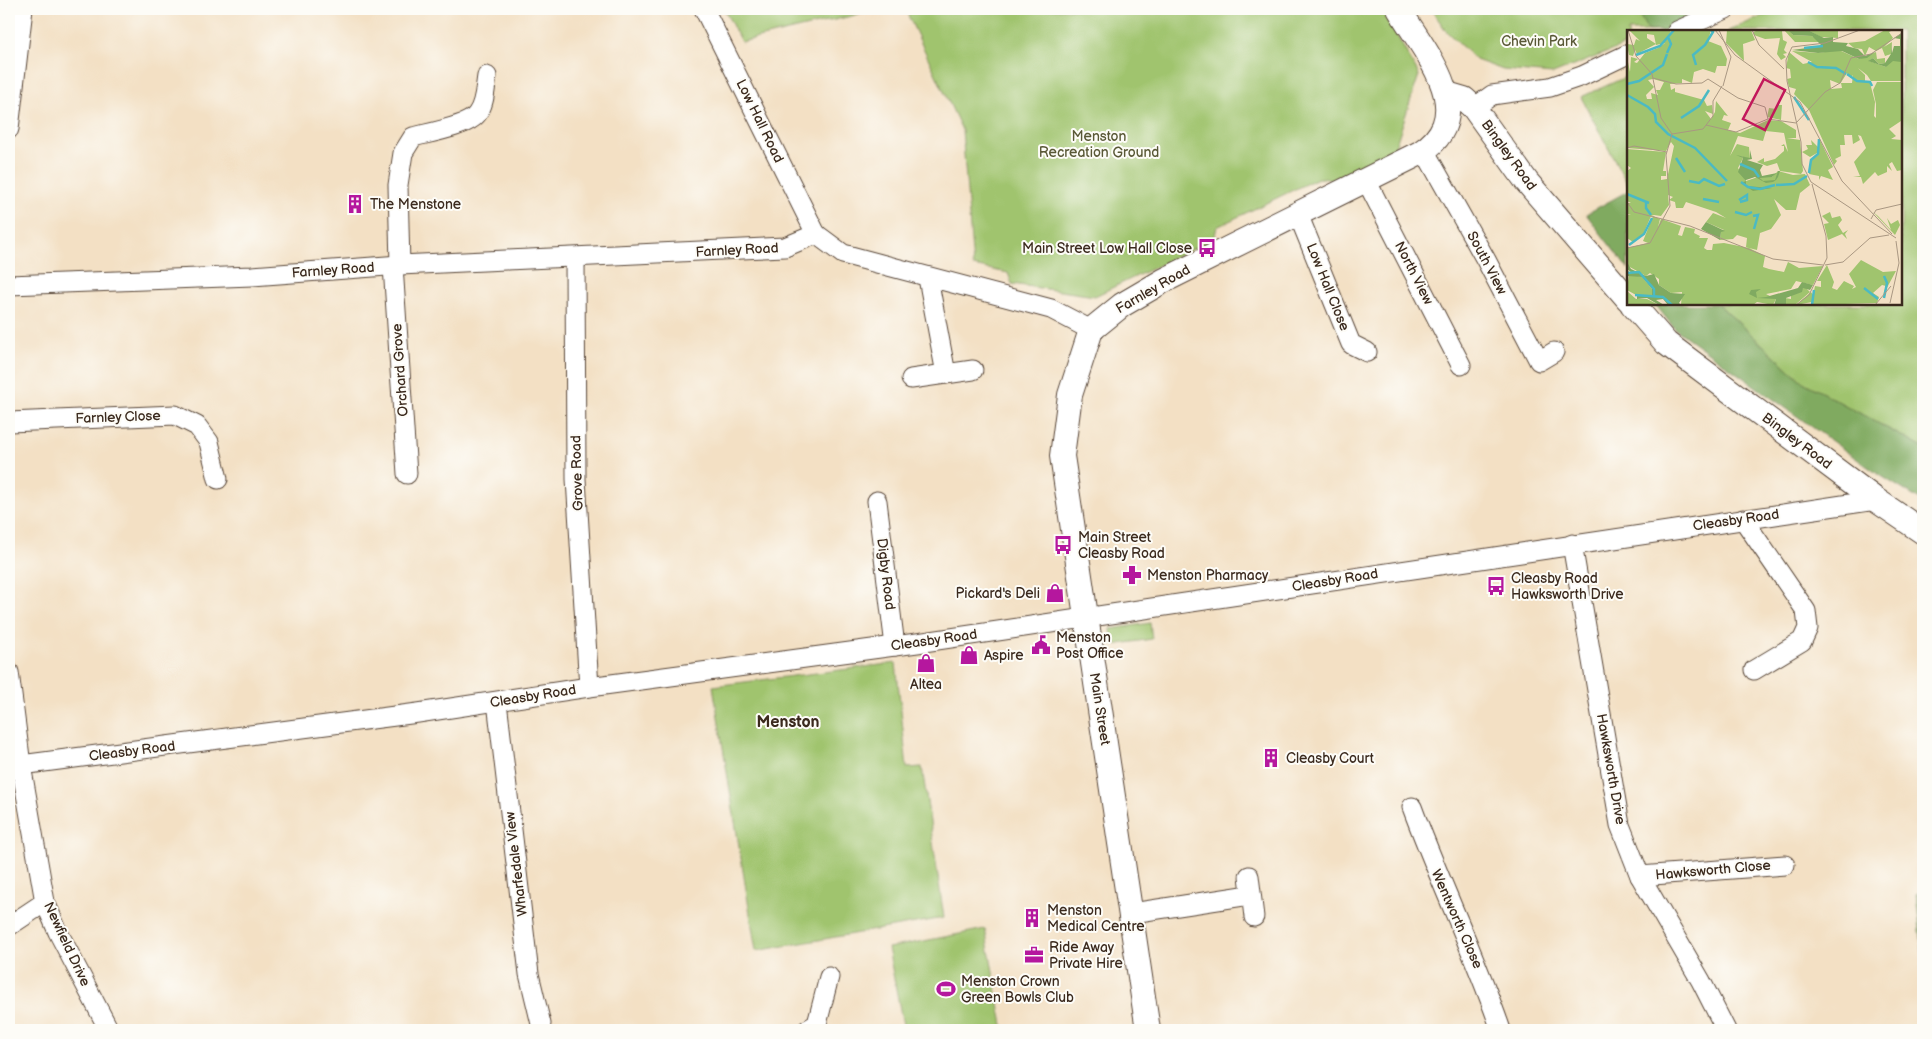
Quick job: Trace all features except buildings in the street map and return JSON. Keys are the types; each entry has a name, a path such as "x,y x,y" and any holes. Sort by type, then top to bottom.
{"street":[{"path":"9,129 23,9"},
{"name":"Low Hall Road","path":"704,9 816,234"},
{"path":"1400,9 1437,72 1447,94"},
{"path":"1679,30 1726,9"},
{"path":"1474,108 1492,95 1550,86 1582,76 1627,54"},
{"name":"Orchard Grove","path":"407,474 397,266 398,185 403,153 413,137 462,123 476,116 482,103 487,76"},
{"name":"Farnley Road","path":"1091,330 1122,305 1163,281 1424,150 1434,142 1447,120 1447,94"},
{"name":"Bingley Road","path":"1447,94 1464,100 1474,108 1527,182 1627,298"},
{"name":"South View","path":"1424,150 1486,260 1538,361 1554,352"},
{"name":"North View","path":"1366,180 1461,365"},
{"name":"Low Hall Close","path":"1298,214 1351,344 1368,352"},
{"path":"816,234 843,254 1051,309 1091,330"},
{"name":"Farnley Road","path":"9,285 252,276 397,266 785,247 816,234"},
{"name":"Grove Road","path":"575,258 576,479 590,687"},
{"path":"928,278 946,374"},
{"name":"Bingley Road","path":"1633,305 1666,343 1876,500 1923,532"},
{"name":"Main Street","path":"1091,330 1070,395 1062,456 1085,618 1132,913 1148,1030"},
{"path":"911,379 974,370"},
{"name":"Farnley Close","path":"9,422 175,415 197,426 209,442 218,479"},
{"name":"Cleasby Road","path":"21,765 497,702 590,687 895,646 1876,500"},
{"name":"Digby Road","path":"877,501 895,646"},
{"path":"1743,519 1806,611 1808,628 1802,641 1754,670"},
{"name":"Hawksworth Drive","path":"1572,544 1620,825 1640,876 1702,981 1726,1030"},
{"name":"Newfield Drive","path":"9,672 21,765 45,902 58,932 110,1030"},
{"name":"Wharfedale View","path":"497,702 529,974 541,1024"},
{"name":"Wentworth Close","path":"1412,808 1433,865 1480,972 1501,1030"},
{"name":"Hawksworth Close","path":"1640,876 1785,865"},
{"path":"1250,876 1250,895 1254,917"},
{"path":"1132,913 1250,895"},
{"path":"9,926 45,902"},
{"path":"807,1030 817,1024 829,977"}],"green space":[{"path":"724,9 881,9 741,42"},
{"name":"Menston Recreation Ground","path":"905,9 1382,9 1419,75 1393,153 1334,179 1318,178 1217,227 1214,239 1095,296 1012,284 1008,273 973,266 962,130"},
{"name":"Chevin Park","path":"1431,9 1711,9 1664,30 1627,30 1627,44 1553,74 1503,70 1476,60 1447,32"},
{"path":"1636,9 1711,9 1664,30 1647,30"},
{"path":"1779,9 1923,9 1923,448 1803,382 1719,305 1902,305 1902,30 1730,30"},
{"path":"1627,76 1627,183 1581,97"},
{"path":"1627,192 1627,268 1586,214"},
{"path":"1656,305 1719,305 1803,382 1923,448 1923,502 1875,472 1674,328"},
{"path":"1150,623 1152,639 1113,645 1111,629"},
{"path":"896,663 907,768 922,767 944,918 756,951 713,686"},
{"path":"1923,890 1923,957 1916,895"},
{"name":"Menston Crown Green Bowls Club","path":"985,929 1004,1030 904,1030 888,948"}],"place":[{"name":"The Menstone","path":"355,204"},
{"name":"Main Street Low Hall Close","path":"1207,248"},
{"name":"Main Street Cleasby Road","path":"1063,545"},
{"name":"Menston Pharmacy","path":"1132,575"},
{"name":"Cleasby Road Hawksworth Drive","path":"1496,586"},
{"name":"Pickard's Deli","path":"1055,593"},
{"name":"Menston Post Office","path":"1041,645"},
{"name":"Aspire","path":"969,655"},
{"name":"Altea","path":"926,663"},
{"name":"Cleasby Court","path":"1271,758"},
{"name":"Menston Medical Centre","path":"1032,918"},
{"name":"Ride Away Private Hire","path":"1034,955"},
{"name":"Menston Crown Green Bowls Club","path":"946,989"}],"district":[{"name":"Menston","path":"788,722"}]}
